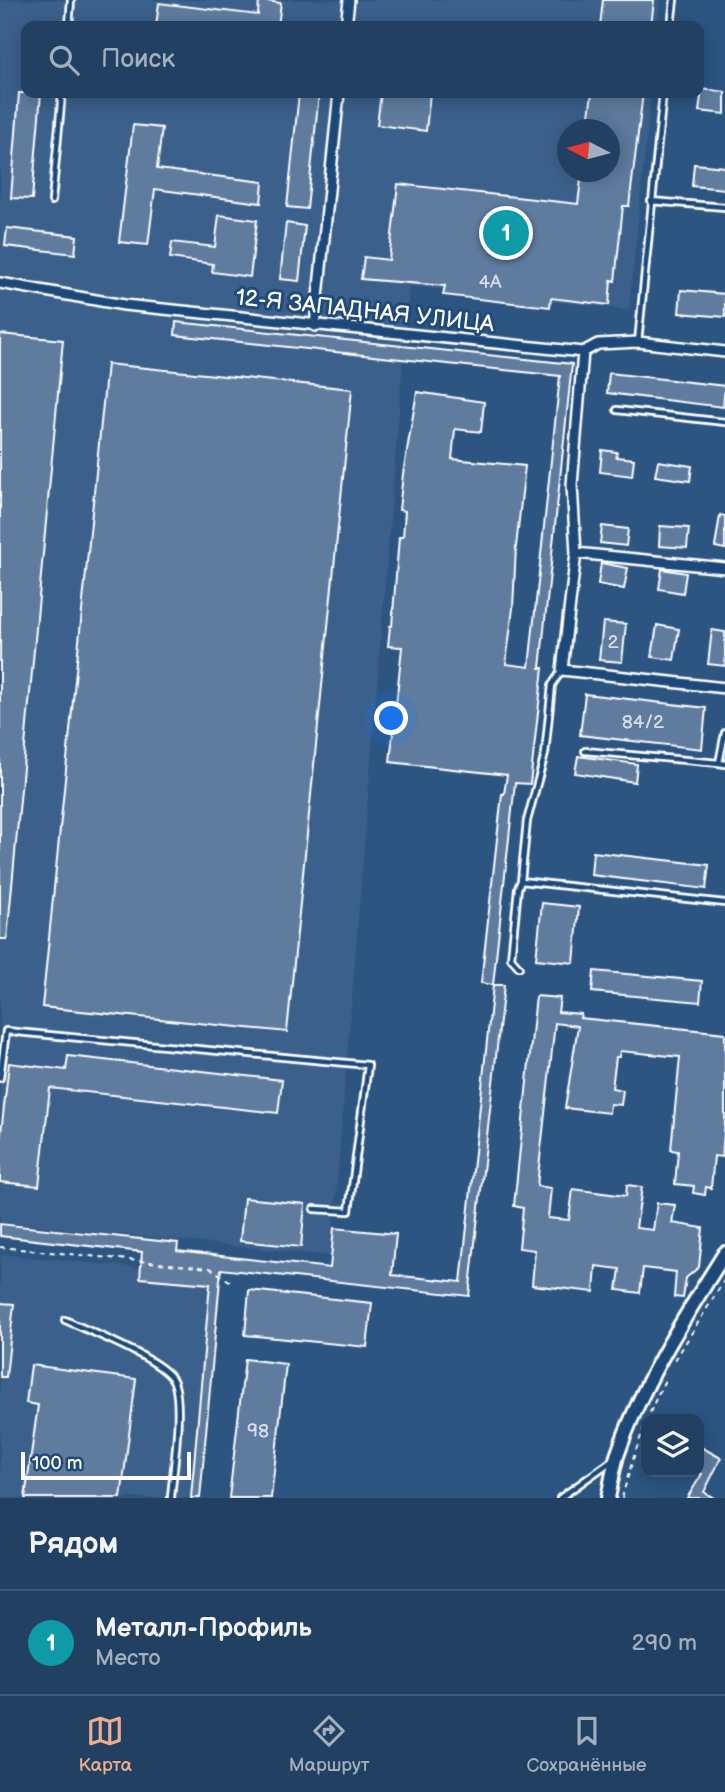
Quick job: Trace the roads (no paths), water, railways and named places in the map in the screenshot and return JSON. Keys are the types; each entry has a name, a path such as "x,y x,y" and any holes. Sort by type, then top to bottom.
{"street":[{"path":"346,21 348,0"},
{"path":"315,326 338,98"},
{"name":"12-Я ЗАПАДНАЯ УЛИЦА","path":"0,283 124,305 583,352 598,344 638,342 725,352"},
{"path":"583,352 572,485 576,553 562,670 725,688"},
{"path":"576,553 725,568"},
{"path":"608,1498 617,1458 639,1401 671,1340 725,1253"}],"lane":[{"path":"69,21 71,0"},
{"path":"672,21 674,0"},
{"path":"52,201 62,98"},
{"path":"638,342 662,98"},
{"path":"651,201 725,207"},
{"path":"617,410 725,422"},
{"path":"519,967 511,958 527,821 545,754 552,685 562,670"},
{"path":"585,751 722,764 725,733"},
{"path":"521,880 725,903"},
{"path":"0,1078 6,1031 368,1065 349,1211 314,1209"},
{"path":"65,1320 156,1363 172,1379 178,1398 171,1498"},
{"path":"559,1498 617,1458"}],"place":[{"name":"Металл-Профиль","path":"506,233"}]}
